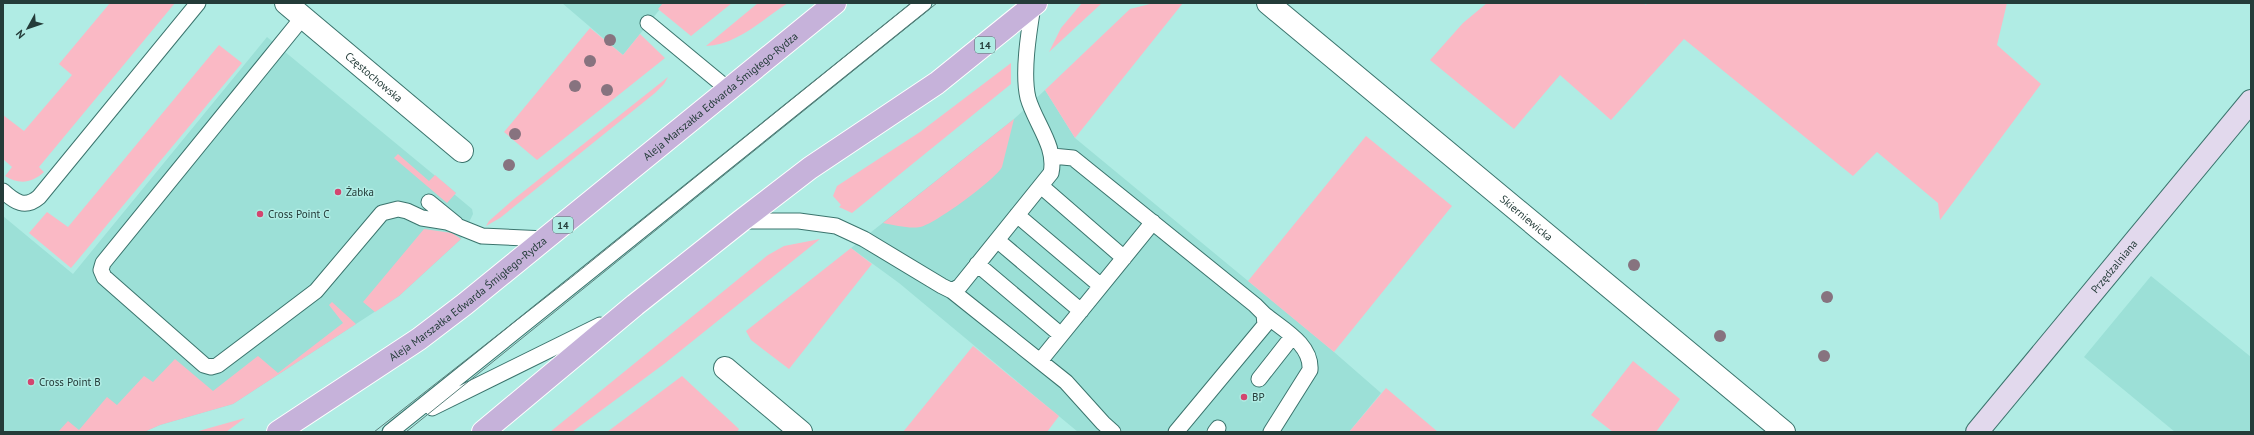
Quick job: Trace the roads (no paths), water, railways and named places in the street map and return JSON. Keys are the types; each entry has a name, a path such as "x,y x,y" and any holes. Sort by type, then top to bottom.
{"main road":[{"name":"Aleja Marszałka Edwarda Śmigłego-Rydza","path":"278,432 419,339 546,239 835,3"},
{"name":"14","path":"484,432 635,305 741,221 810,168 937,83 1035,4"}],"street":[{"name":"Częstochowska","path":"286,3 462,151"},
{"name":"Skierniewicka","path":"1268,3 1784,432"},
{"name":"Przędzalniana","path":"1977,432 2251,101"},
{"path":"726,368 801,432"}],"lane":[{"path":"3,192 15,202 23,204 29,204 39,197 198,3"},
{"path":"393,430 924,3"},
{"path":"952,290 960,286 1051,173 1052,156 1028,96 1027,45 1035,4"},
{"path":"303,17 103,263 101,270 104,277 204,365 211,367 218,365 316,291 382,213 390,209 407,210 422,218 458,226 482,236 546,239"},
{"path":"648,23 729,90"},
{"path":"1052,156 1073,158 1255,305 1304,347 1311,359 1310,370 1271,432"},
{"path":"1041,186 1124,258"},
{"path":"429,202 458,226"},
{"path":"1017,214 1101,286"},
{"path":"741,221 799,221 820,223 843,228 952,290 1066,382 1113,432"},
{"path":"1040,361 1153,222"},
{"path":"997,240 1081,311"},
{"path":"977,264 1061,335"},
{"path":"393,430 444,401 592,330 635,305"},
{"path":"1176,432 1265,325 1264,314"},
{"path":"1259,379 1292,337"}],"tram line":[{"path":"374,432 573,276 911,3"},
{"path":"406,432 937,3"}],"place":[{"name":"Żabka","path":"338,192"},
{"name":"Cross Point C","path":"260,214"},
{"name":"Cross Point B","path":"31,382"},
{"name":"BP","path":"1244,397"}]}
